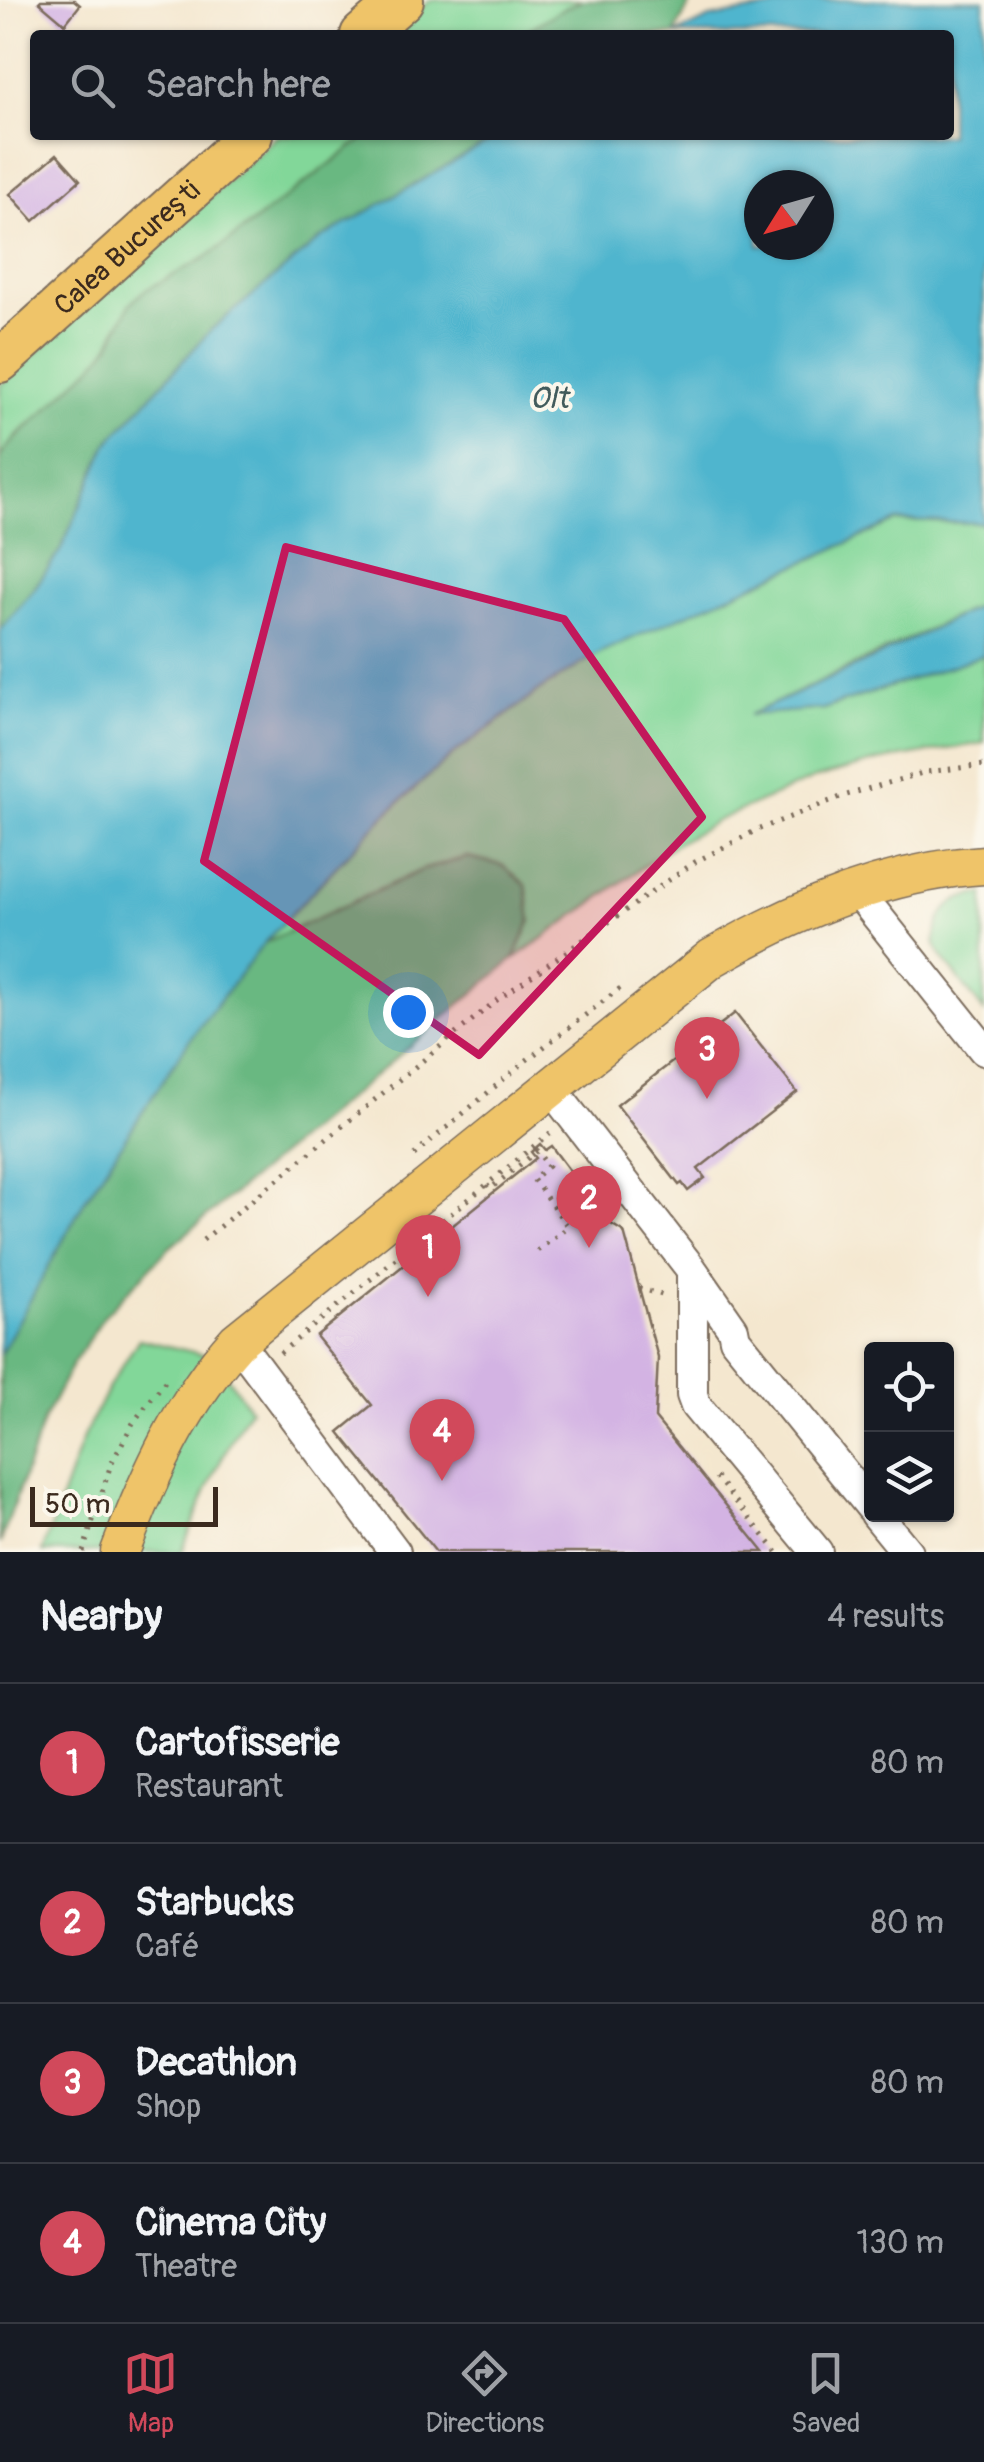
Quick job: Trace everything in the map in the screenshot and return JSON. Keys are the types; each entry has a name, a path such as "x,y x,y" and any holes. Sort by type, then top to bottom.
{"highway":[{"path":"368,30 402,0"},
{"name":"Calea București","path":"0,361 245,140"}],"main road":[{"path":"120,1552 153,1470 202,1386 236,1341 561,1101 712,958 759,930 857,890 909,876 984,865"}],"lane":[{"path":"857,890 984,1050"},
{"path":"561,1101 692,1270 733,1330 735,1339 864,1498"},
{"path":"692,1270 692,1395 696,1406 816,1552"},
{"path":"692,1338 735,1339"},
{"path":"236,1341 396,1552"},
{"path":"882,1522 906,1552"}],"path":[{"path":"203,1240 497,1000 694,862 756,830 843,796 926,772 984,765"},
{"path":"260,1372 486,1185 561,1101"},
{"path":"486,1185 490,1189 537,1151 548,1166 533,1179 568,1227 532,1255"},
{"path":"639,1288 674,1299"},
{"path":"715,1476 777,1552"}],"highlighted area":[{"path":"286,547 564,619 702,817 479,1055 204,861"}],"green space":[{"path":"430,0 583,0 528,30 396,30"},
{"path":"583,0 692,0 677,30 528,30"},
{"path":"272,140 361,140 205,258 144,291 94,365 18,434 0,457 0,385"},
{"path":"361,140 491,140 320,239 213,328 108,443 60,551 0,630 0,457 94,365 110,345 130,304 144,291 229,241"},
{"path":"897,521 984,523 984,603 752,714 823,709 984,655 984,743 878,761 813,779 718,820 669,848 514,959 531,920 468,857 422,870 264,943 386,814 451,756 546,686 603,651"},
{"path":"468,857 502,865 526,885 531,920 514,959 168,1249 104,1316 44,1419 0,1544 0,1355 85,1200 190,1039 264,943 422,870"},
{"path":"984,894 984,1012 939,953 935,939 947,908 959,900"},
{"path":"139,1339 214,1357 250,1409 212,1479 182,1552 42,1552 84,1435"}],"water":[{"name":"Olt","path":"818,0 984,0 984,523 897,521 603,651 546,686 451,756 386,814 264,943 190,1039 85,1200 0,1355 0,630 60,551 108,443 213,328 320,239 491,140 954,140 954,30 685,30 710,18"},
{"path":"984,603 984,655 823,709 749,715 874,658"}],"building":[{"path":"41,0 74,0 80,5 65,24"},
{"path":"57,154 80,180 34,221 10,194"},
{"path":"735,1013 797,1092 698,1169 705,1178 688,1191 682,1183 679,1185 617,1105"},
{"path":"540,1144 545,1150 551,1146 608,1222 624,1232 658,1358 655,1418 764,1552 436,1552 339,1432 372,1405 316,1336 536,1158 531,1152"}],"place":[{"name":"Decathlon","path":"707,1099"},
{"name":"Starbucks","path":"589,1248"},
{"name":"Cartofisserie","path":"428,1297"},
{"name":"Cinema City","path":"442,1481"}]}
